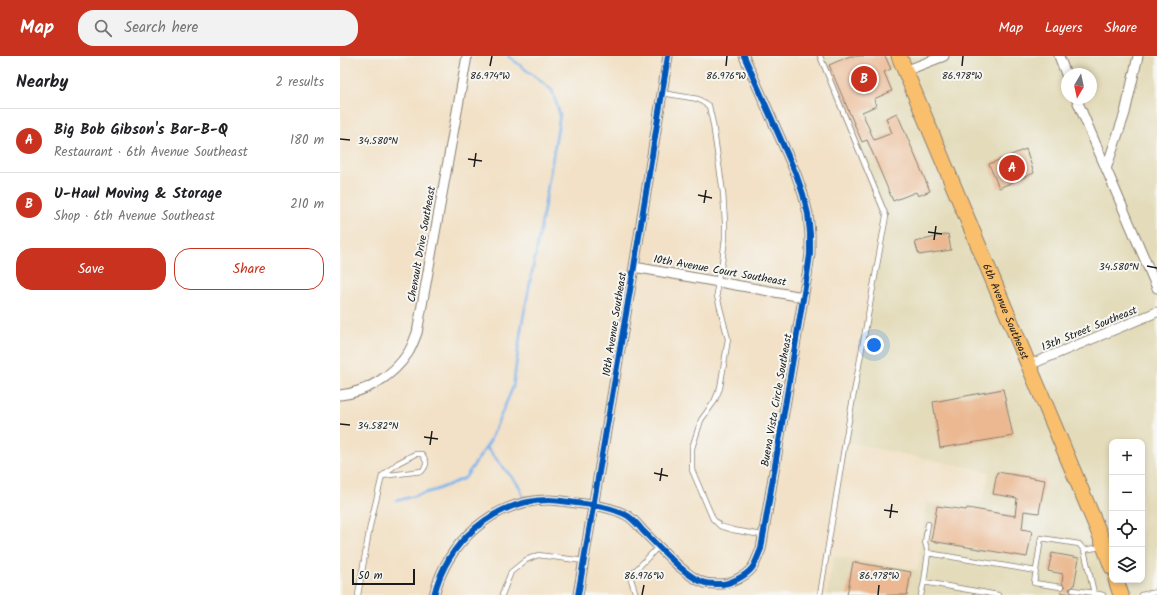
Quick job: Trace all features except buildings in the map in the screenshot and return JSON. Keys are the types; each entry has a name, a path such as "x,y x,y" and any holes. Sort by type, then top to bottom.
{"main road":[{"name":"6th Avenue Southeast","path":"899,56 1109,557"},
{"path":"1117,583 1121,595"}],"street":[{"name":"Chenault Drive Southeast","path":"340,395 348,394 368,387 378,382 395,369 408,353 417,333 466,56"},
{"name":"10th Avenue Southeast","path":"578,595 634,267 668,56"},
{"name":"Buena Vista Circle Southeast","path":"434,595 438,580 446,562 458,544 472,530 489,517 508,508 528,502 549,500 594,505 610,509 629,517 688,574 706,583 726,584 736,581 752,568 760,549 810,254 810,234 808,214 796,174 744,56"},
{"path":"905,71 944,56"},
{"path":"1059,56 1064,68"},
{"path":"1106,169 1124,113 1138,56"},
{"path":"1079,104 1157,288"},
{"name":"10th Avenue Court Southeast","path":"634,267 802,297"},
{"name":"13th Street Southeast","path":"1029,365 1157,312"}],"lane":[{"path":"820,56 886,216 845,442 820,595"},
{"path":"662,93 698,98 709,106 723,193 725,238 722,263 717,281 717,296 728,339 720,388 714,402 701,420 692,448 692,470 713,519 720,526 762,535"},
{"path":"358,595 370,526 382,476 398,463 415,454 422,454 427,462 422,471 382,476"},
{"path":"921,595 928,553 925,542 928,524"},
{"path":"1061,587 1034,583 1041,538 1079,544 1084,550 1093,594"},
{"path":"636,595 630,576 659,546"},
{"path":"1084,550 1105,546"},
{"path":"928,553 1036,571"},
{"path":"502,595 512,572 526,560 538,555 584,561"},
{"path":"924,582 998,595"},
{"path":"1073,590 1103,595"},
{"path":"1141,595 1157,592"}],"shaded area":[{"path":"824,56 1157,56 1157,595 827,595 834,556 918,570 926,503 982,502 990,472 845,442 886,215"}],"waterway":[{"path":"396,501 436,490 465,478 489,443 513,387 521,329 541,226 560,115 552,90 508,56"},
{"path":"486,447 520,487 523,498"}],"cycle path":[{"path":"578,595 634,267 668,56"},
{"path":"434,595 440,576 450,558 461,542 475,528 491,516 509,508 529,502 549,500 616,510 634,521 681,568 697,580 705,583 729,583 742,577 749,571 756,561 761,549 807,275 810,254 810,234 808,214 796,174 744,56"}],"place":[{"name":"U-Haul Moving & Storage","path":"864,79"},
{"name":"Big Bob Gibson's Bar-B-Q","path":"1012,168"}]}
